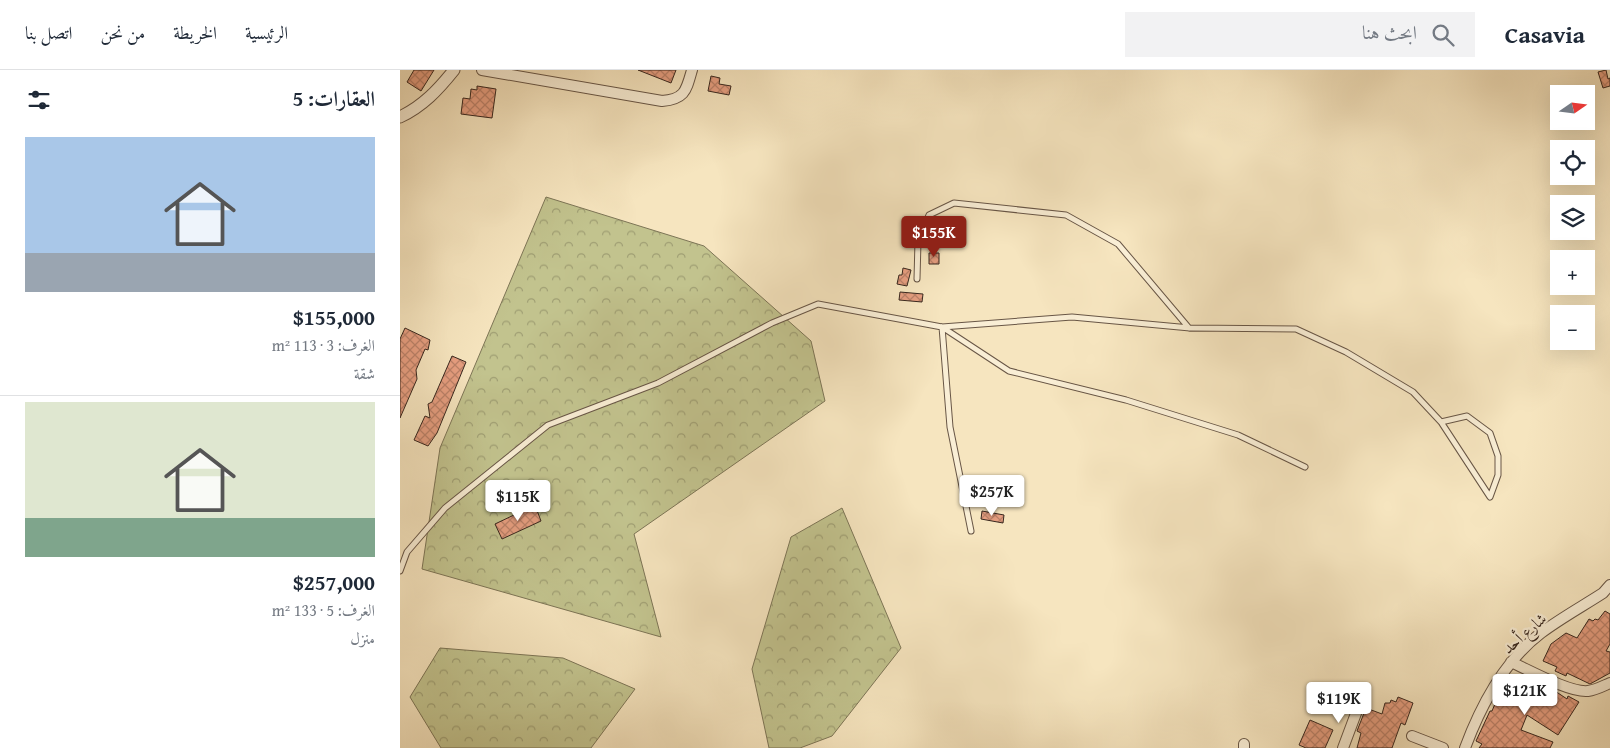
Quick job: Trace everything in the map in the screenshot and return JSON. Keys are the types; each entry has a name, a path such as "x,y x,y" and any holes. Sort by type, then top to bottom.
{"street":[{"path":"400,104 405,115 422,105 436,92 454,70"},
{"path":"482,70 662,101 675,100 681,96 688,85 692,70"},
{"name":"شارع أحد","path":"1465,748 1496,683 1511,662 1541,633 1603,593 1610,585"},
{"path":"1511,662 1560,684 1582,691 1596,689 1610,683"},
{"path":"1343,748 1358,708"},
{"path":"1412,736 1443,748"}],"lane":[{"path":"917,279 918,241 929,215 954,203 1066,215 1118,244 1189,328"},
{"path":"400,571 407,552 445,508 548,425 658,383 772,323 818,304 942,327 1072,318 1189,328 1296,329 1346,352 1412,392 1441,422 1490,497 1498,475 1498,456 1490,433 1467,416 1441,422"},
{"path":"942,327 1009,371 1126,400 1229,432 1305,467"},
{"path":"942,327 950,428 971,531"}],"green space":[{"path":"546,197 704,246 811,341 825,401 634,534 661,637 422,569 440,448"},
{"path":"842,508 901,648 832,736 800,748 769,748 752,669 791,537"},
{"path":"440,648 563,658 635,689 591,748 441,748 410,697"}],"building":[{"path":"414,70 434,70 421,91 407,82"},
{"path":"638,70 676,70 671,83"},
{"path":"1606,70 1608,79 1610,78 1610,86 1603,88 1598,72"},
{"path":"711,76 720,78 719,84 731,86 729,95 708,91"},
{"path":"477,86 496,89 492,118 461,114 463,98 470,99 471,89 477,90"},
{"path":"929,253 939,253 939,264 929,264"},
{"path":"903,268 911,270 907,286 897,284 899,275 902,275"},
{"path":"900,292 923,294 922,302 899,300"},
{"path":"405,328 430,340 428,350 425,349 416,370 417,379 400,418 400,339"},
{"path":"452,356 466,362 437,433 428,446 414,440 425,416 430,418 428,404 432,402"},
{"path":"535,505 541,521 502,539 495,524"},
{"path":"982,511 1004,515 1003,523 981,519"},
{"path":"1605,611 1610,614 1610,644 1606,651 1610,652 1610,673 1590,684 1567,673 1566,676 1555,671 1557,667 1543,661 1551,644 1566,633 1577,638 1589,619 1593,621 1595,619 1598,620"},
{"path":"1516,676 1555,691 1567,699 1568,696 1579,702 1558,735 1527,715 1521,730 1553,742 1550,748 1479,748 1482,744 1476,741 1490,711 1492,711 1500,692 1504,693 1509,682 1513,684"},
{"path":"1398,697 1413,703 1405,725 1401,723 1392,748 1357,748 1361,733 1357,731 1366,708 1382,714 1385,703 1390,703 1391,700 1396,702"},
{"path":"1310,720 1333,730 1325,748 1306,748 1299,745"}]}
